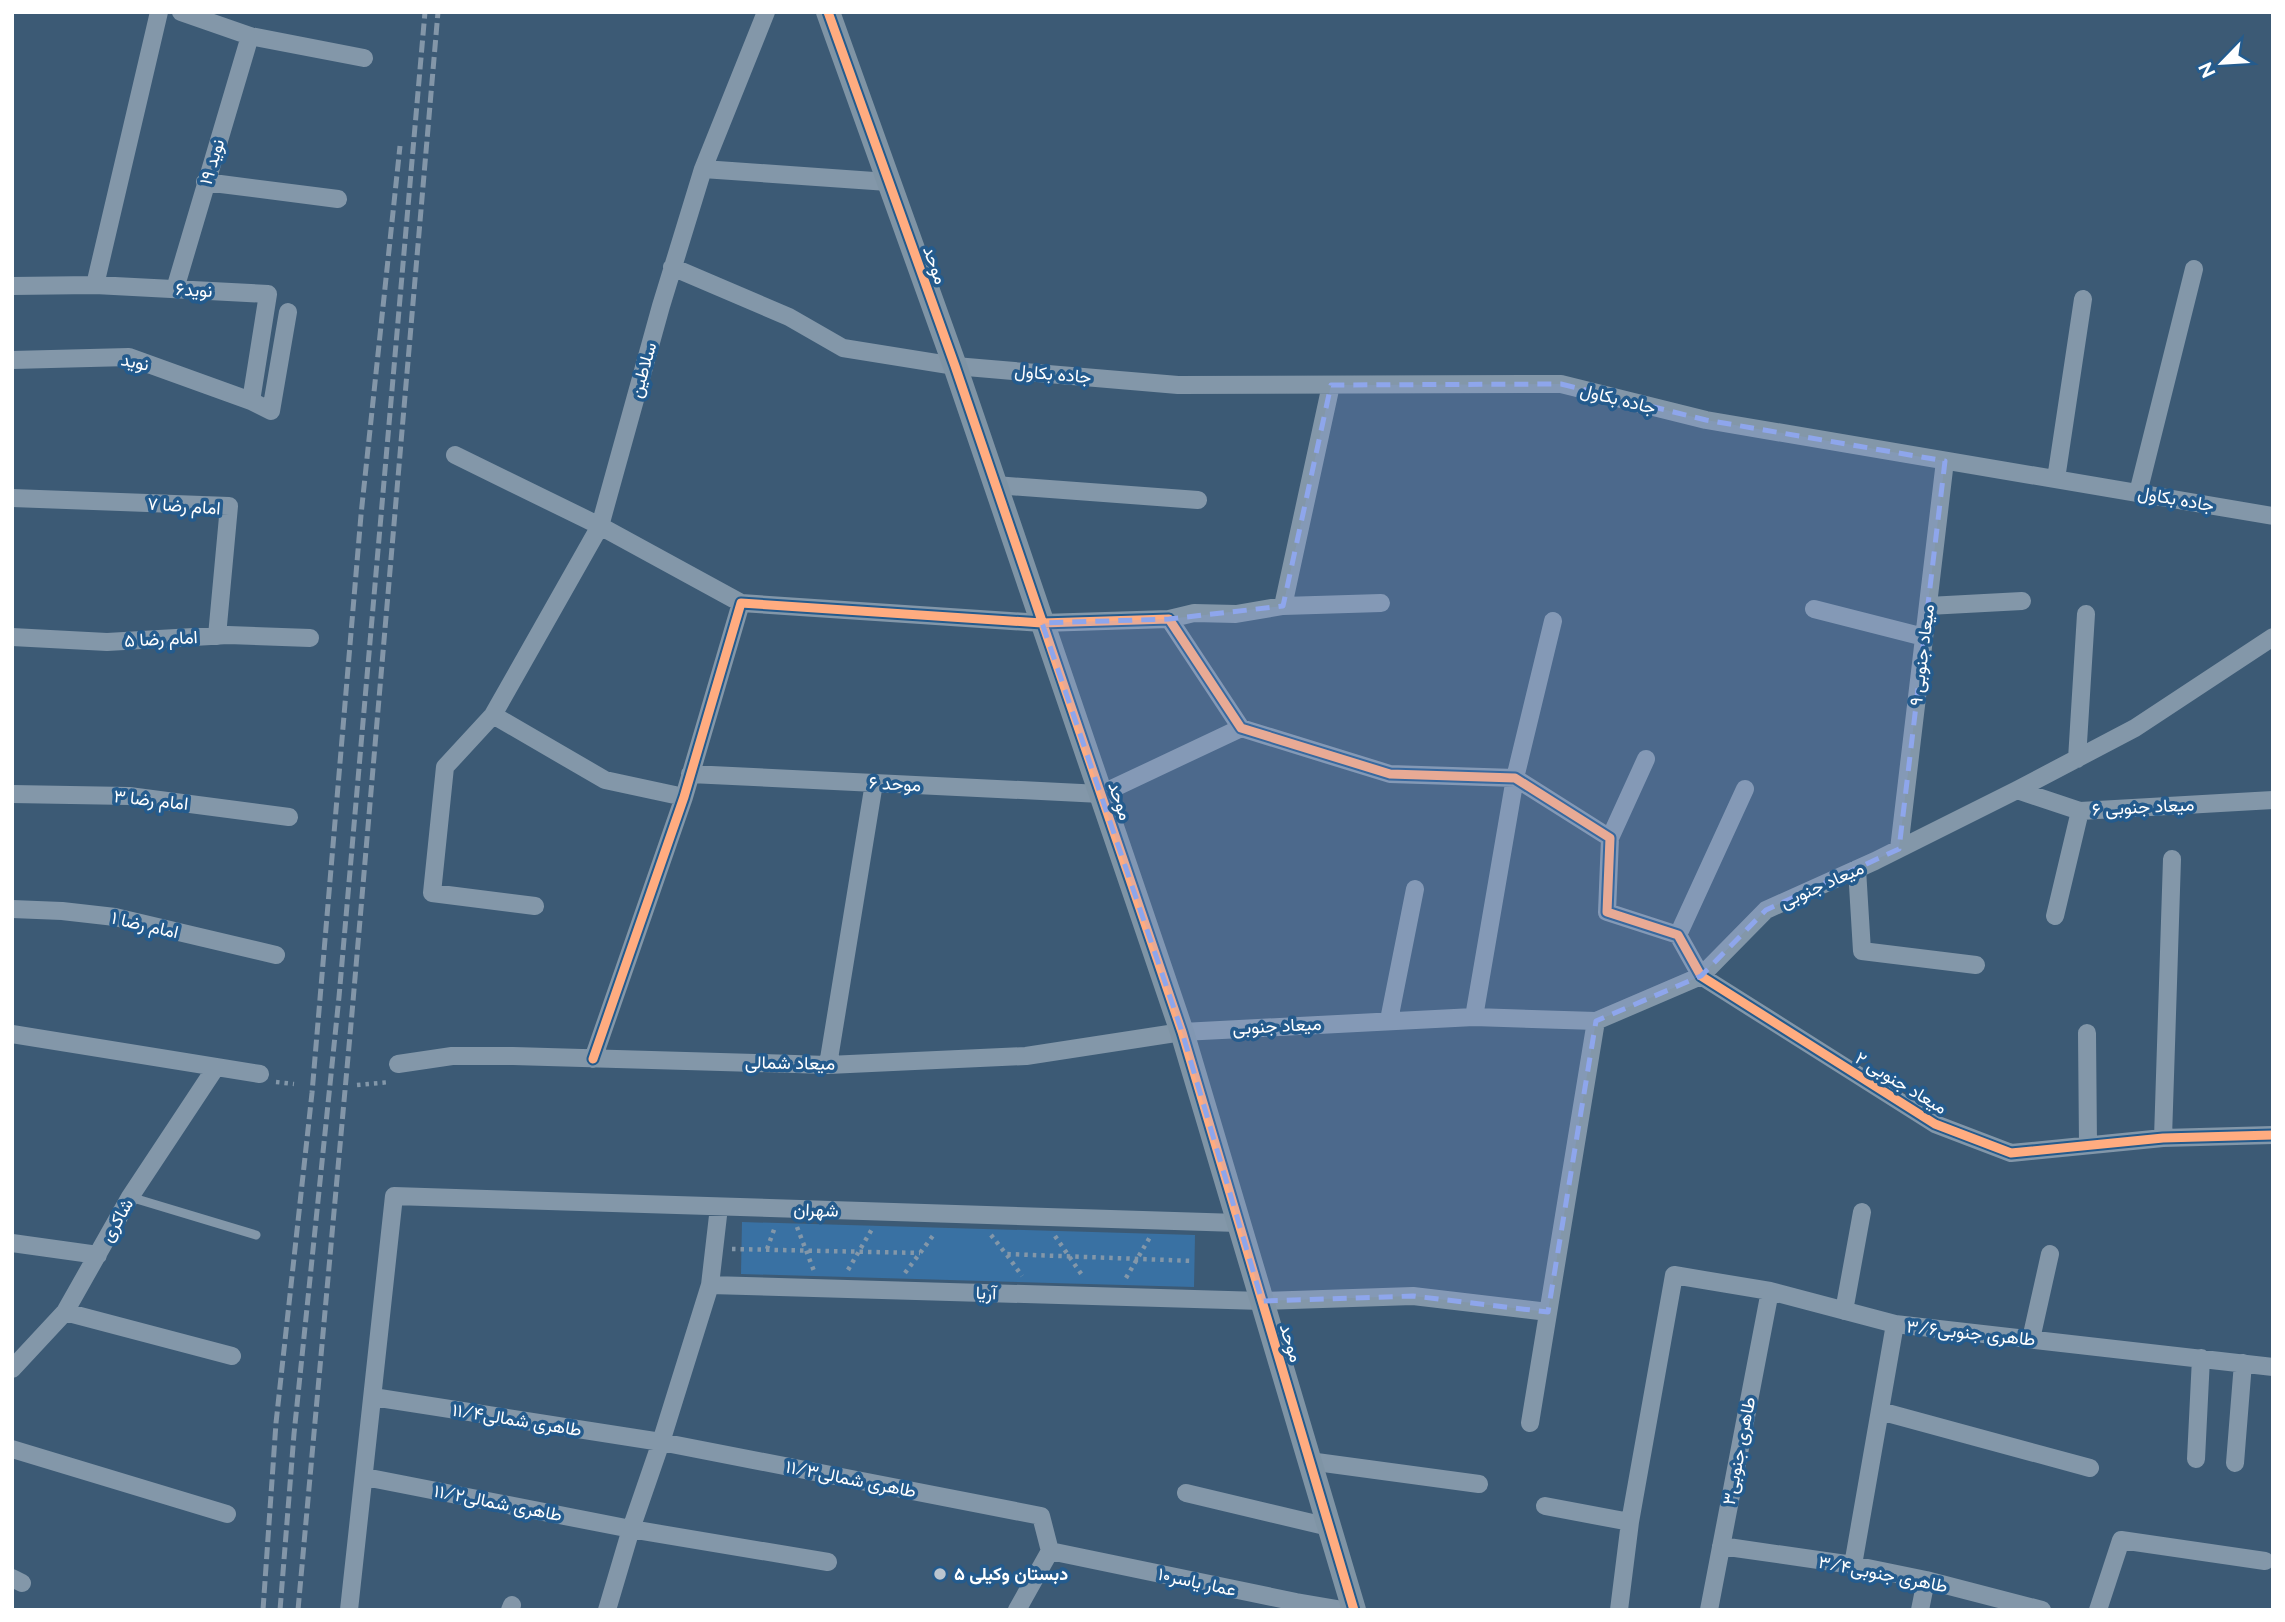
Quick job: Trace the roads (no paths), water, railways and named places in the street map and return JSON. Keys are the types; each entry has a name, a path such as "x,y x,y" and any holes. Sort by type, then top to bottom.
{"street":[{"path":"95,285 159,12"},
{"path":"181,12 232,20 250,36 364,58"},
{"name":"سلاطین","path":"535,906 432,893 445,767 493,715 600,526 703,169 766,12"},
{"name":"موحد","path":"828,12 955,366 1182,1031 1354,1610"},
{"name":"نوید ۱۹","path":"175,289 250,36"},
{"path":"703,169 888,182"},
{"path":"205,183 338,199"},
{"name":"جاده بکاول","path":"673,267 789,317 843,348 955,366 1178,385 1561,384 1706,420 2273,516"},
{"path":"2138,493 2194,269"},
{"name":"نوید۶","path":"12,286 95,285 268,294 251,401"},
{"path":"2056,479 2083,299"},
{"path":"251,401 271,411 288,312"},
{"name":"نوید","path":"12,360 129,357 251,401"},
{"path":"1283,606 1331,385"},
{"path":"455,455 600,526 741,603 1042,623 1169,619 1194,612 1236,614 1283,606 1381,603"},
{"name":"میعاد جنوبی ۹","path":"1899,849 1945,461"},
{"path":"995,485 1198,500"},
{"name":"امام رضا ۷","path":"12,498 229,506 217,636"},
{"path":"1928,606 2022,601"},
{"path":"593,1059 684,797 741,603"},
{"path":"1814,610 1924,637"},
{"path":"2077,759 2086,614"},
{"path":"1169,619 1241,728 1391,774 1514,778 1611,838"},
{"path":"1474,1017 1514,778 1553,621"},
{"name":"امام رضا ۵","path":"12,637 107,642 228,635 310,638"},
{"name":"میعاد جنوبی","path":"1182,1031 1474,1017 1596,1021 1702,976 1766,910 1899,849 2135,728 2273,637"},
{"path":"493,715 605,780 684,797"},
{"path":"1101,794 1241,728"},
{"path":"1646,759 1611,838 1607,912 1678,935 1702,976"},
{"name":"موحد ۶","path":"690,774 1101,794"},
{"path":"828,1065 874,783"},
{"path":"1678,935 1745,789"},
{"name":"میعاد جنوبی ۶","path":"2017,790 2080,811 2273,800"},
{"name":"امام رضا ۳","path":"12,793 129,796 289,817"},
{"path":"2055,916 2080,811"},
{"path":"2163,1138 2172,859"},
{"path":"1857,869 1862,951 1976,965"},
{"path":"1390,1020 1415,889"},
{"name":"امام رضا ۱","path":"12,909 116,917 276,956"},
{"name":"میعاد جنوبی ۲","path":"1702,976 1935,1125 2011,1153 2163,1138 2273,1135"},
{"path":"1530,1423 1596,1021"},
{"name":"میعاد شمالی","path":"398,1064 452,1056 828,1065 1026,1056 1182,1031"},
{"path":"15,1034 260,1074"},
{"path":"2087,1034 2088,1146"},
{"name":"شاکری","path":"12,1369 65,1312 130,1197 216,1067"},
{"name":"شهران","path":"373,1396 394,1196 1238,1223"},
{"path":"607,1610 710,1285 719,1207"},
{"path":"1844,1311 1862,1212"},
{"path":"12,1242 97,1255"},
{"path":"2031,1339 2050,1254"},
{"name":"طاهری جنوبی۳/۶","path":"1630,1522 1674,1275 1770,1292 1895,1324 2273,1367"},
{"name":"آریا","path":"710,1285 1262,1301 1413,1296 1548,1312"},
{"name":"طاهری جنوبی۳","path":"1709,1610 1770,1292"},
{"path":"65,1312 232,1356"},
{"path":"1853,1564 1895,1324"},
{"path":"2196,1459 2201,1359"},
{"path":"2235,1463 2243,1363"},
{"path":"349,1610 373,1396"},
{"name":"طاهری شمالی۱۱/۴","path":"373,1396 661,1443"},
{"path":"1880,1411 2090,1468"},
{"name":"طاهری شمالی۱۱/۳","path":"661,1443 1041,1516 1050,1551"},
{"path":"12,1449 227,1514"},
{"path":"1309,1461 1479,1483"},
{"name":"طاهری شمالی۱۱/۲","path":"365,1477 631,1529 828,1562"},
{"path":"1186,1493 1329,1527"},
{"path":"1545,1506 1630,1522 1619,1610"},
{"path":"2098,1610 2121,1540 2265,1560"},
{"name":"طاهری جنوبی۳/۴","path":"1721,1546 1853,1564 1926,1580 2033,1609"},
{"path":"1017,1610 1050,1551"},
{"name":"عمار یاسر۱۰","path":"1050,1551 1295,1606 1343,1610"},
{"path":"1920,1610 1926,1580"}],"lane":[{"path":"130,1197 256,1234"}],"railway":[{"path":"280,1610 294,1434 339,997 425,12"},
{"path":"298,1610 438,12"},
{"path":"263,1610 276,1423 312,1093 361,515 400,146"}],"place":[{"name":"دبستان وکیلی ۵","path":"940,1574"}]}
